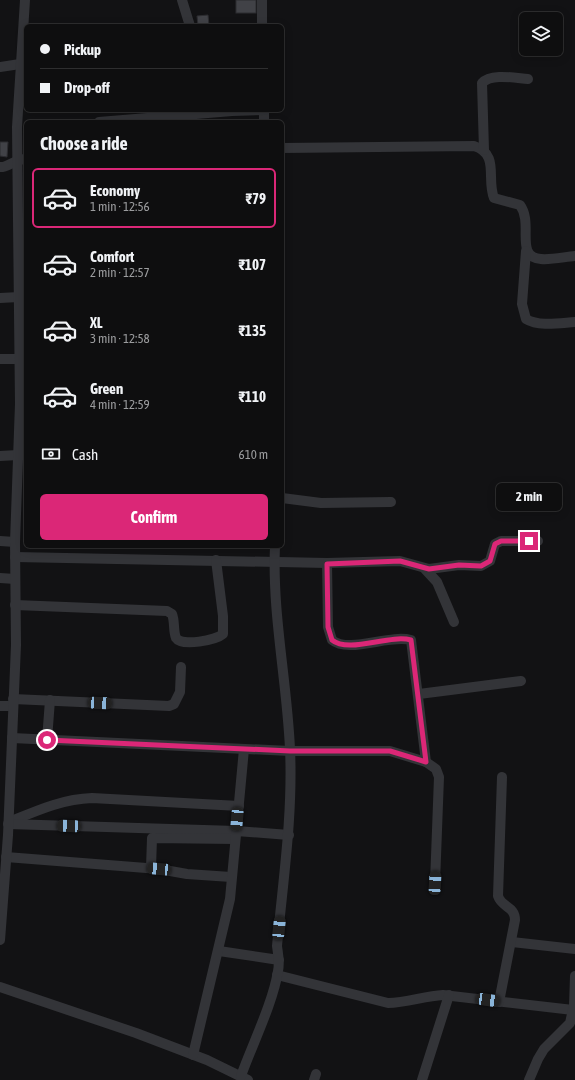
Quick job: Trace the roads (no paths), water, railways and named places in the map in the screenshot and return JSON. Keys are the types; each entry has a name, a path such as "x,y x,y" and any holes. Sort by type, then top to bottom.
{"street":[{"path":"24,24 25,0"},
{"path":"182,0 189,24"},
{"path":"262,0 262,24"},
{"path":"0,940 6,857 4,845 8,823 12,703 16,645 15,542 21,493 18,455 22,159 20,64 24,38"},
{"path":"0,66 20,64"},
{"path":"528,79 499,78 484,80 482,83 484,150 489,160 492,193 494,198 520,205 524,210 526,251 522,304 526,319 531,322 538,323 575,322"},
{"path":"123,120 220,112"},
{"path":"284,148 474,146 484,150"},
{"path":"0,167 4,168 22,159"},
{"path":"526,251 534,258 543,260 575,256"},
{"path":"0,298 19,297"},
{"path":"0,359 20,359"},
{"path":"0,456 18,455"},
{"path":"284,498 321,503 391,502"},
{"path":"15,557 216,560 327,564 400,561 425,569 459,565 481,566 490,561 495,544 501,541 538,541"},
{"path":"0,542 15,542"},
{"path":"0,987 125,1028 193,1055 244,1078 277,975 279,960 277,946 288,835 290,751 288,707 279,640 274,562 275,548"},
{"path":"16,605 167,611 172,614 174,619 176,637 179,641 186,643 209,640 223,634 223,616 216,560"},
{"path":"327,564 328,627 332,640 343,645 397,639 411,640 419,694 426,762"},
{"path":"425,569 437,582 454,622"},
{"path":"0,578 15,579"},
{"path":"0,706 12,703 50,700 169,706 174,704 180,692 181,667"},
{"path":"419,694 521,681"},
{"path":"47,740 50,700"},
{"path":"12,738 290,751 390,751 426,762 436,768 440,786 435,883"},
{"path":"193,1055 229,907 244,749"},
{"path":"499,1002 512,942 515,914 512,909 499,901 498,896 502,777"},
{"path":"8,823 62,801 73,799 92,798 238,806"},
{"path":"8,823 236,835"},
{"path":"151,868 152,838 288,835"},
{"path":"6,857 151,868 187,874 231,877"},
{"path":"512,942 575,949"},
{"path":"219,951 279,960"},
{"path":"277,975 388,1003 399,1003 431,996 449,995 573,1010"},
{"path":"529,1080 544,1049 570,1031 575,976"},
{"path":"422,1080 449,995"}]}
